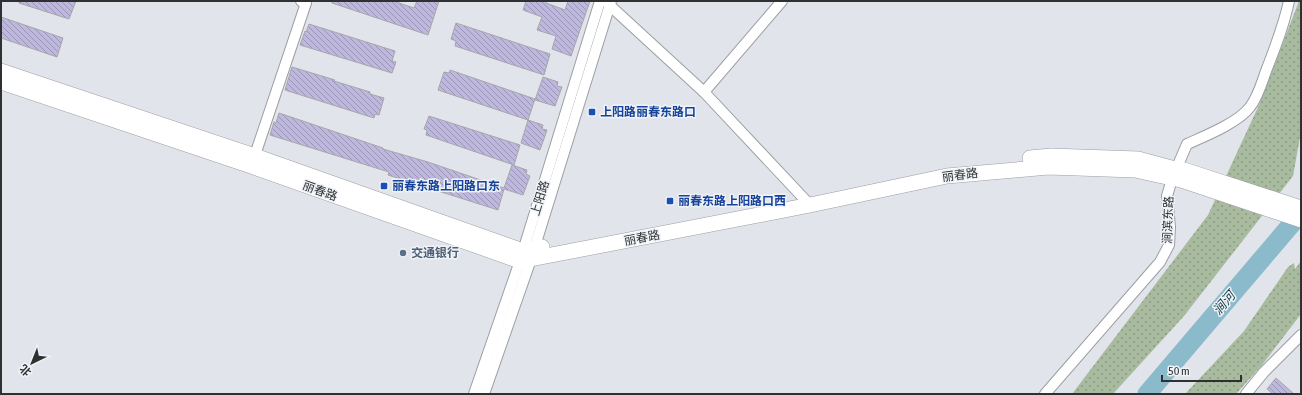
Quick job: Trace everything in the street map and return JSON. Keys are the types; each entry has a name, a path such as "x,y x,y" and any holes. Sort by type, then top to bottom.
{"main road":[{"name":"丽春路","path":"1,71 253,161 527,255 806,201 947,176 1048,167 1135,170 1178,174 1301,208"},
{"name":"丽春路","path":"1,82 253,161"},
{"name":"丽春路","path":"1178,174 1301,220"}],"street":[{"path":"253,161 306,3 301,1"},
{"path":"704,92 782,1"},
{"name":"涧滨东路","path":"1046,394 1160,262 1169,245 1170,227 1167,196 1178,174 1187,144 1211,134 1237,118 1250,107 1260,89 1285,20 1289,1"},
{"path":"606,2 704,92 806,201"},
{"name":"上阳路","path":"484,394 606,2"},
{"name":"上阳路","path":"474,394 527,255"},
{"path":"1246,394 1264,372 1301,335"}],"green space":[{"path":"1299,1 1301,1 1301,132 1293,176 1184,316 1113,394 1072,394 1208,215 1259,105"},
{"path":"1301,261 1301,314 1262,365 1236,394 1185,394 1244,331 1288,267 1294,263 1295,269"}],"building":[{"path":"19,1 76,1 69,19 19,3"},
{"path":"332,1 393,1 414,8 417,1 439,1 428,35 332,3"},
{"path":"526,1 547,1 546,3 565,10 568,1 590,1 571,56 552,49 556,36 537,30 542,17 523,10"},
{"path":"1,17 63,38 57,57 1,38"},
{"path":"456,23 550,54 544,75 455,46 456,41 451,39"},
{"path":"309,24 395,51 392,61 396,62 392,73 300,45"},
{"path":"292,67 335,80 334,81 384,98 379,115 375,114 374,118 285,90"},
{"path":"450,70 535,99 528,120 438,90 444,72 449,73"},
{"path":"543,77 558,82 557,86 562,87 555,106 535,100"},
{"path":"279,113 383,149 428,162 504,188 512,165 527,170 526,174 530,176 523,195 504,189 498,210 388,175 389,172 270,135 274,122 276,123"},
{"path":"429,116 520,145 514,165 426,135 427,130 424,129"},
{"path":"528,120 543,125 542,129 547,130 540,150 521,143"},
{"path":"1276,378 1294,394 1273,394 1267,389"}],"waterway":[{"name":"涧河","path":"1147,394 1301,213"}],"place":[{"name":"上阳路丽春东路口","path":"592,112"},
{"name":"丽春东路上阳路口东","path":"384,186"},
{"name":"丽春东路上阳路口西","path":"670,201"},
{"name":"交通银行","path":"403,253"}]}
